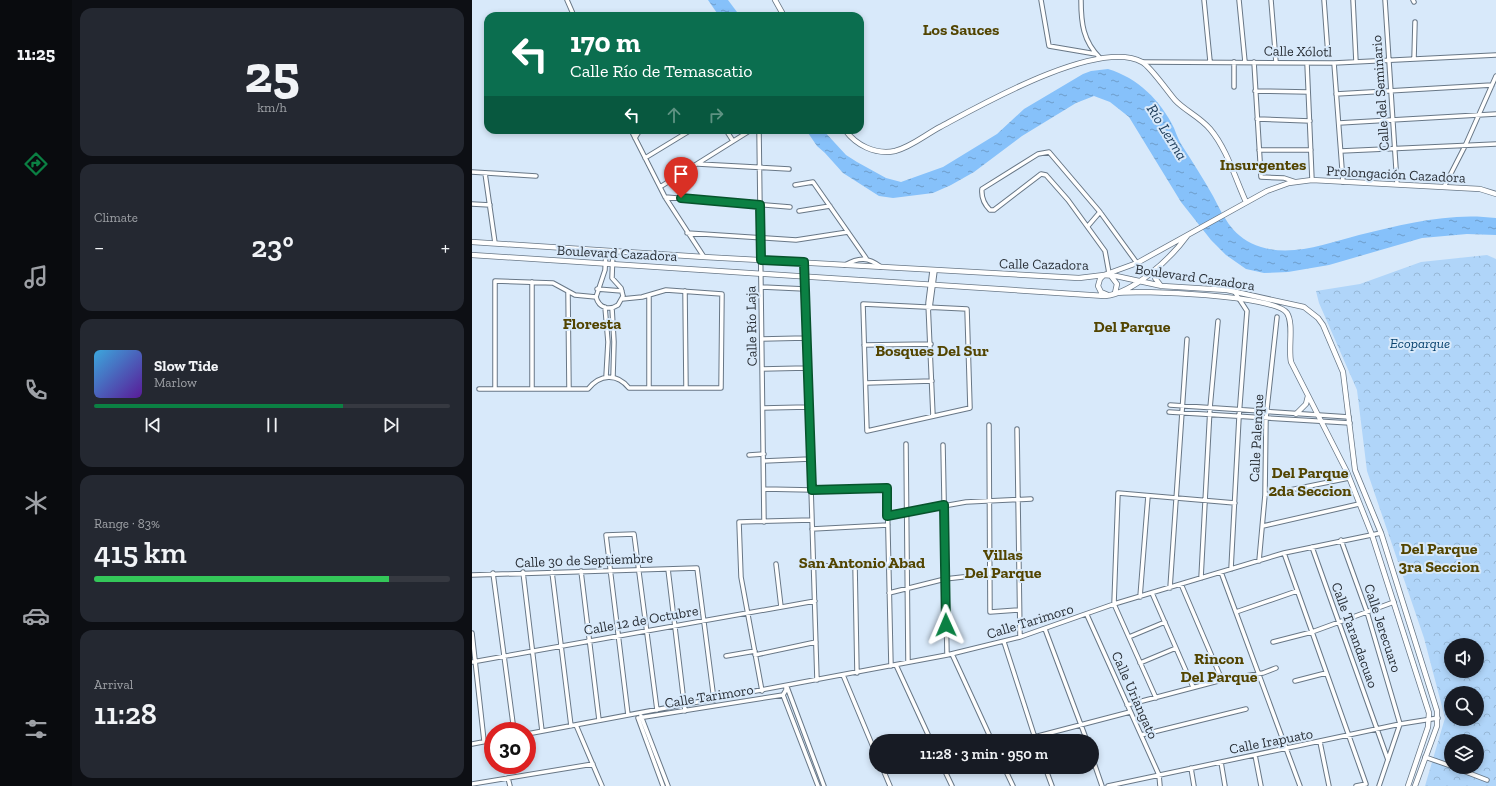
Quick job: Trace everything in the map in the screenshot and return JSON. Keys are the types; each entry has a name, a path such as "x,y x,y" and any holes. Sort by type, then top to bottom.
{"street":[{"path":"567,0 572,12"},
{"path":"775,0 782,12"},
{"path":"1041,0 1049,46 1098,56"},
{"path":"1081,0 1081,18 1084,34 1098,56"},
{"path":"1204,0 1210,61"},
{"path":"1239,0 1245,62"},
{"path":"1271,0 1276,62"},
{"path":"1324,0 1328,55"},
{"path":"1353,0 1356,62"},
{"name":"Calle del Seminario","path":"1385,0 1397,184"},
{"path":"1414,59 1415,22"},
{"name":"Calle Xólotl","path":"848,134 850,138 863,147 878,151 894,151 910,145 938,128 1019,87 1053,72 1098,56 1122,56 1143,62 1210,61 1334,63 1496,54"},
{"path":"1143,62 1178,104 1200,119 1217,139 1246,202"},
{"path":"1234,62 1234,87"},
{"path":"1254,62 1262,177 1284,178 1298,182"},
{"path":"1307,63 1312,180"},
{"path":"1334,63 1343,182"},
{"path":"1444,187 1466,146 1496,76"},
{"path":"1336,94 1492,85"},
{"path":"1255,90 1308,92"},
{"path":"1339,123 1496,114"},
{"path":"1257,119 1310,121"},
{"path":"633,134 660,187 687,233 704,257"},
{"path":"635,138 638,134"},
{"path":"645,158 684,134"},
{"path":"728,134 732,141"},
{"path":"660,187 744,134"},
{"name":"Calle Río Laja","path":"759,134 764,522"},
{"path":"1341,151 1496,144"},
{"path":"1259,150 1311,150"},
{"path":"1116,293 1116,281 1110,274 1105,251 1088,226 1046,174 1041,174 994,210 990,210 984,204 981,196 982,190 1038,154 1049,152 1100,212 1137,263"},
{"path":"696,164 790,169"},
{"path":"472,172 536,176"},
{"path":"485,173 495,243"},
{"name":"Prolongación Cazadora","path":"1188,235 1267,190 1312,180 1480,189 1496,194"},
{"path":"795,185 813,182 866,258 882,267"},
{"path":"666,197 790,207"},
{"path":"472,204 490,205"},
{"path":"799,211 830,206"},
{"path":"1088,226 1100,212"},
{"path":"687,233 796,240 848,232"},
{"name":"Calle Cazadora","path":"704,257 1067,278 1110,274 1137,263 1188,235"},
{"name":"Calle Cazadora","path":"761,272 931,286 1108,295 1116,293 1139,281 1157,268 1188,235"},
{"name":"Boulevard Cazadora","path":"472,242 704,257"},
{"path":"606,251 603,277 597,289 596,297 599,303 605,307 612,308 618,305 622,299 622,291 614,281 612,264 613,251"},
{"name":"Boulevard Cazadora","path":"472,255 761,272"},
{"path":"845,265 854,259 866,258"},
{"path":"804,262 817,680"},
{"path":"1157,268 1155,278 1162,286"},
{"path":"933,271 930,308 933,416"},
{"name":"Boulevard Cazadora","path":"1110,274 1162,286 1234,291 1304,307 1312,312 1323,325 1343,372 1355,470 1381,533 1438,718"},
{"path":"1104,275 1100,279 1098,286 1101,292 1108,295"},
{"path":"495,389 495,281 552,283 568,292 582,296 596,297"},
{"path":"532,282 532,389"},
{"path":"761,287 804,289"},
{"path":"597,289 622,291"},
{"path":"479,389 588,389 599,379 606,377 620,379 629,388 721,388 722,294 666,290 649,296 622,299"},
{"path":"685,291 686,388"},
{"path":"1231,569 1239,417 1248,311 1234,291"},
{"path":"568,292 569,389"},
{"name":"Boulevard Cazadora","path":"1116,293 1135,292 1239,299 1281,308 1289,318 1291,362 1308,396"},
{"path":"649,296 649,388"},
{"path":"863,304 930,308 967,309 970,408 867,432 863,304"},
{"path":"605,307 608,342 606,377"},
{"path":"612,308 614,342 613,377"},
{"name":"Calle Palenque","path":"1259,561 1265,495 1266,418 1277,317"},
{"path":"1201,578 1210,408 1218,321"},
{"path":"762,339 806,338"},
{"path":"1170,588 1187,339"},
{"path":"864,345 931,344"},
{"path":"762,369 807,368"},
{"path":"866,383 932,381"},
{"path":"1296,414 1306,404 1308,396"},
{"path":"1308,396 1349,478 1372,535 1428,708 1430,720 1408,786"},
{"path":"1170,405 1349,417"},
{"path":"763,408 808,407"},
{"path":"1169,412 1350,423"},
{"path":"988,425 990,612 1019,610"},
{"path":"1017,429 1020,637"},
{"path":"906,444 908,662"},
{"path":"943,445 946,656"},
{"path":"749,455 764,454"},
{"path":"764,461 810,459"},
{"path":"1265,495 1349,478"},
{"path":"764,489 812,490 887,488 891,666"},
{"path":"1156,698 1114,604 1118,493 1234,503"},
{"path":"1140,597 1148,496"},
{"path":"887,516 944,505 988,500 1031,499"},
{"path":"1262,526 1359,504"},
{"path":"762,691 741,571 739,522 812,520"},
{"path":"812,529 888,526"},
{"name":"Calle Tarimoro","path":"536,732 946,656 1004,642 1086,615 1114,604 1284,553 1341,540 1381,533"},
{"path":"628,715 606,535 634,534 657,710"},
{"name":"Calle Jerecuaro","path":"1341,540 1367,612 1400,724"},
{"name":"Calle Tarandacuao","path":"1312,547 1340,621 1388,760"},
{"path":"1284,553 1366,784"},
{"path":"776,564 781,607"},
{"path":"855,565 857,673"},
{"path":"814,566 889,565"},
{"name":"Calle 30 de Septiembre","path":"472,575 523,572 697,568 704,620"},
{"path":"668,569 685,711"},
{"path":"581,571 600,720"},
{"path":"523,572 542,731"},
{"path":"552,572 571,726"},
{"path":"1221,572 1288,749 1300,786"},
{"path":"493,573 513,722"},
{"path":"889,593 945,579 989,574"},
{"path":"1181,584 1222,680"},
{"path":"1236,612 1297,590"},
{"path":"1152,593 1193,687"},
{"name":"Calle 12 de Octubre","path":"474,661 815,601"},
{"path":"1273,642 1312,632 1394,602"},
{"name":"Calle Uriangato","path":"1086,615 1141,735 1158,775 1160,786"},
{"path":"704,620 714,700"},
{"path":"1128,637 1165,622"},
{"path":"1045,629 1084,734"},
{"path":"472,633 484,741 472,744"},
{"path":"726,656 755,653 816,642"},
{"path":"1004,642 1033,734"},
{"path":"1140,663 1176,648"},
{"path":"952,654 989,734"},
{"path":"896,665 927,734"},
{"path":"1127,705 1222,680 1260,674 1276,668"},
{"path":"1295,681 1326,673"},
{"path":"842,676 869,738"},
{"path":"786,686 786,690 783,695 818,786"},
{"path":"786,686 824,786"},
{"name":"Calle Tarimoro","path":"640,718 783,695"},
{"path":"1141,735 1246,709"},
{"path":"1051,734 1130,712"},
{"path":"639,713 663,786"},
{"path":"640,718 668,786"},
{"path":"1415,786 1438,718"},
{"name":"Calle Irapuato","path":"1108,786 1400,724 1438,718"},
{"path":"1379,786 1400,724"},
{"path":"576,725 602,786"},
{"path":"1320,742 1329,786"},
{"path":"1255,755 1261,786"},
{"path":"1426,756 1444,764"},
{"path":"1221,762 1225,786"},
{"path":"472,784 593,764"},
{"path":"1191,768 1194,786"},
{"path":"885,774 890,786"},
{"path":"946,774 952,786"},
{"path":"1007,774 1013,786"},
{"path":"1048,774 1052,786"},
{"path":"1098,774 1102,786"},
{"path":"1471,774 1487,780"},
{"path":"508,778 510,786"},
{"path":"1356,786 1366,784 1370,786"}],"green space":[{"name":"Ecoparque","path":"1487,255 1496,259 1496,786 1425,786 1444,721 1444,726 1484,726 1484,686 1444,686 1444,714 1424,638 1367,471 1357,390 1319,303 1316,291 1360,284 1421,262"}],"water":[{"path":"708,0 728,0 737,12 716,12"},
{"name":"Río Lerma","path":"1108,69 1119,73 1138,84 1155,99 1174,128 1181,144 1226,220 1237,233 1251,243 1273,250 1298,250 1410,223 1462,217 1496,218 1496,235 1467,234 1422,238 1329,265 1288,272 1264,273 1246,269 1226,255 1211,240 1181,202 1129,117 1110,102 1094,96 1076,103 1022,136 974,172 933,193 893,198 879,196 843,173 817,146 809,134 827,134 846,155 886,178 901,182 943,167 997,134 1024,109 1083,74 1091,71"}],"district":[{"name":"Los Sauces","path":"961,29"},
{"name":"Insurgentes","path":"1263,164"},
{"name":"Floresta","path":"592,323"},
{"name":"Del Parque","path":"1132,326"},
{"name":"Bosques Del Sur","path":"932,350"},
{"name":"Del Parque 2da Seccion","path":"1310,481"},
{"name":"Del Parque 3ra Seccion","path":"1439,557"},
{"name":"San Antonio Abad","path":"862,562"},
{"name":"Villas Del Parque","path":"1003,563"},
{"name":"Rincon Del Parque","path":"1219,667"}],"route":[{"path":"681,198 760,205 761,260 804,262 812,490 887,488 887,516 944,505 946,625"}]}
